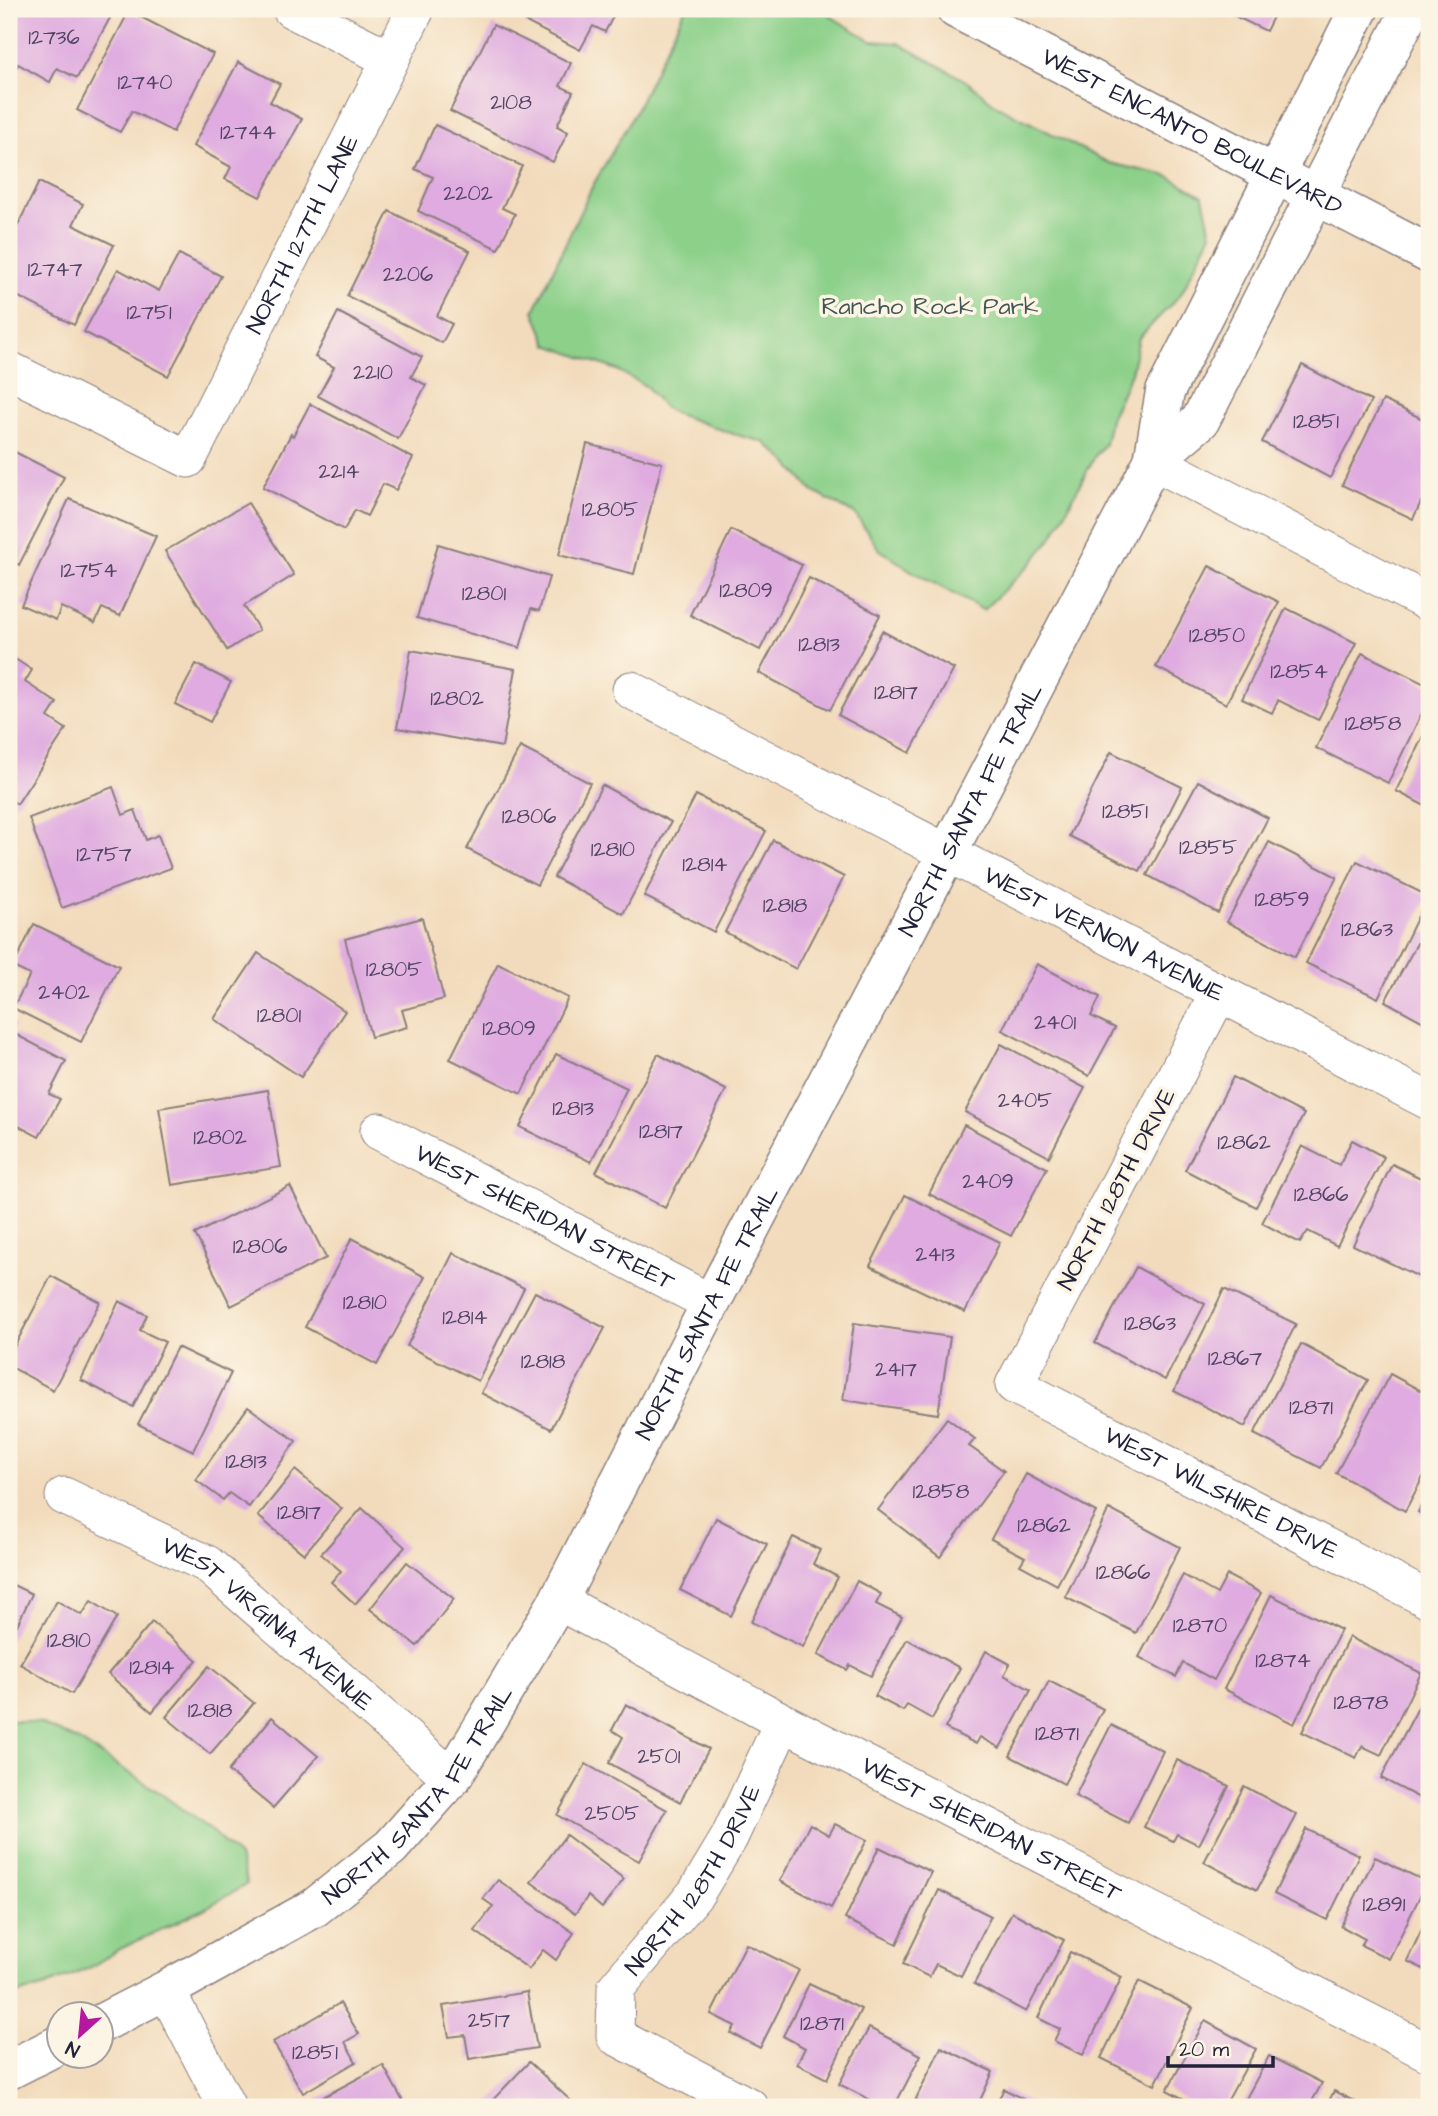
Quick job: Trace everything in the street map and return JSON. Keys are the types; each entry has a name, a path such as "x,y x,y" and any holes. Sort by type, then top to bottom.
{"street":[{"path":"291,9 390,59"},
{"name":"NORTH 127TH LANE","path":"9,370 188,459 416,9"},
{"name":"WEST ENCANTO BOULEVARD","path":"956,9 1429,254"},
{"name":"NORTH SANTA FE TRAIL","path":"116,2016 314,1908 391,1847 452,1778 558,1601 711,1303 1153,461 1165,392 1359,9"},
{"name":"NORTH SANTA FE TRAIL","path":"1153,461 1199,421 1411,9"},
{"path":"1153,461 1429,603"},
{"name":"WEST VERNON AVENUE","path":"631,690 1429,1101"},
{"name":"NORTH 128TH DRIVE","path":"1014,1385 1219,993"},
{"name":"WEST SHERIDAN STREET","path":"379,1130 711,1303"},
{"name":"WEST WILSHIRE DRIVE","path":"1014,1385 1429,1600"},
{"name":"WEST VIRGINIA AVENUE","path":"64,1496 207,1564 452,1778"},
{"name":"WEST SHERIDAN STREET","path":"558,1601 783,1723 1429,2053"},
{"name":"NORTH 128TH DRIVE","path":"750,2107 615,2036 616,1988 696,1893 729,1838 783,1723"},
{"path":"166,1990 227,2107"},
{"path":"9,2070 46,2051"}],"green space":[{"name":"Rancho Rock Park","path":"685,9 824,9 835,19 872,41 898,43 966,81 999,107 1109,163 1168,176 1203,196 1211,234 1181,294 1139,338 1131,373 1110,419 1105,444 1095,456 1053,536 1031,564 983,610 913,572 879,549 855,514 812,491 787,462 764,442 674,413 663,407 647,387 617,370 548,345 534,311 592,187 634,114"},
{"path":"9,1720 39,1723 77,1740 156,1790 210,1830 239,1857 247,1884 202,1910 118,1950 89,1968 46,1986 9,1996"}],"building":[{"path":"9,9 115,9 77,78 57,68 50,82 18,64 12,76 9,74"},
{"path":"501,9 617,9 605,32 593,26 580,50"},
{"path":"1220,9 1277,9 1266,31"},
{"path":"129,11 213,54 173,132 132,111 120,132 77,110"},
{"path":"493,25 571,63 560,86 573,92 557,126 568,132 553,162 450,111"},
{"path":"238,62 280,84 270,102 302,119 260,197 225,179 231,167 193,146"},
{"path":"435,125 522,166 502,208 515,214 498,249 418,211 433,177 415,169"},
{"path":"39,182 83,204 73,225 114,245 74,325 9,292 9,243"},
{"path":"389,211 470,251 437,316 452,324 442,343 347,296"},
{"path":"179,254 221,276 168,376 84,332 118,269 159,291"},
{"path":"338,312 422,357 411,377 426,385 398,439 318,396 334,367 315,357"},
{"path":"1302,365 1371,401 1330,478 1262,442"},
{"path":"1383,400 1429,422 1429,485 1413,519 1342,485"},
{"path":"310,404 413,458 396,490 383,484 367,516 355,510 344,530 263,487"},
{"path":"587,444 662,463 634,574 559,555"},
{"path":"15,452 64,477 19,565 9,560 9,464"},
{"path":"69,499 156,536 120,616 102,608 95,623 61,607 56,620 21,605"},
{"path":"248,503 294,575 244,606 259,630 227,650 165,551"},
{"path":"731,530 802,565 760,650 690,615"},
{"path":"438,544 549,577 539,611 531,609 520,648 417,618"},
{"path":"1209,566 1279,602 1226,704 1156,667"},
{"path":"809,578 880,615 830,710 759,673"},
{"path":"1286,608 1356,643 1318,720 1278,700 1272,713 1242,699"},
{"path":"882,631 954,669 910,753 838,715"},
{"path":"411,650 516,669 502,747 397,728"},
{"path":"1362,653 1429,686 1429,698 1388,783 1316,748"},
{"path":"9,655 32,670 25,682 57,703 48,717 66,729 17,804 9,798"},
{"path":"196,664 231,682 210,722 175,704"},
{"path":"1429,724 1429,808 1396,791"},
{"path":"520,747 590,783 537,885 467,849"},
{"path":"1111,752 1182,787 1140,871 1069,836"},
{"path":"1198,781 1268,818 1218,913 1147,875"},
{"path":"602,785 671,822 623,914 554,877"},
{"path":"113,787 123,815 135,810 146,840 158,835 171,868 62,908 29,818"},
{"path":"696,795 766,831 714,932 644,896"},
{"path":"773,840 844,877 796,969 725,932"},
{"path":"1269,842 1337,877 1295,957 1227,922"},
{"path":"1357,861 1428,896 1378,998 1306,963"},
{"path":"422,918 444,999 402,1010 407,1027 371,1037 345,939"},
{"path":"34,924 119,966 81,1042 13,1008 30,975 13,967"},
{"path":"1424,931 1429,934 1429,1025 1385,1001"},
{"path":"258,953 345,1011 301,1077 214,1019"},
{"path":"498,963 568,998 521,1094 450,1059"},
{"path":"1037,964 1100,997 1091,1016 1115,1028 1089,1076 1002,1030"},
{"path":"9,1021 15,1024 11,1032 66,1061 49,1094 60,1099 39,1137 9,1121"},
{"path":"1001,1044 1085,1088 1049,1157 965,1112"},
{"path":"556,1054 627,1088 591,1162 520,1127"},
{"path":"658,1054 726,1090 665,1208 596,1172"},
{"path":"1233,1077 1304,1114 1256,1207 1185,1170"},
{"path":"268,1090 281,1167 172,1185 159,1108"},
{"path":"964,1125 1047,1168 1011,1236 929,1194"},
{"path":"1352,1140 1384,1157 1337,1246 1308,1231 1300,1243 1262,1223 1302,1146 1339,1165"},
{"path":"1392,1164 1429,1182 1429,1267 1423,1279 1353,1245"},
{"path":"290,1186 326,1258 231,1306 195,1234"},
{"path":"905,1195 1000,1242 965,1312 870,1266"},
{"path":"352,1238 425,1277 377,1365 305,1327"},
{"path":"453,1253 524,1288 478,1381 407,1346"},
{"path":"1136,1267 1205,1304 1165,1380 1095,1343"},
{"path":"51,1276 100,1302 53,1390 9,1366 9,1357"},
{"path":"1224,1289 1296,1324 1245,1427 1174,1391"},
{"path":"535,1292 605,1328 551,1429 481,1393"},
{"path":"119,1301 147,1315 140,1330 165,1342 133,1407 81,1380"},
{"path":"854,1323 950,1337 938,1414 843,1400"},
{"path":"1301,1344 1368,1380 1321,1468 1254,1434"},
{"path":"177,1347 231,1373 193,1451 138,1424"},
{"path":"1390,1374 1429,1395 1429,1466 1405,1511 1336,1473"},
{"path":"248,1407 296,1441 249,1507 229,1493 223,1500 196,1480"},
{"path":"947,1418 975,1439 969,1446 1004,1471 940,1557 878,1510"},
{"path":"295,1470 342,1509 304,1554 258,1516"},
{"path":"1026,1474 1096,1512 1057,1585 1020,1565 1025,1557 991,1539"},
{"path":"1429,1490 1429,1518 1418,1512"},
{"path":"362,1508 405,1547 355,1604 331,1582 341,1571 321,1554"},
{"path":"1109,1509 1180,1547 1136,1633 1065,1597"},
{"path":"716,1518 767,1544 731,1616 680,1590"},
{"path":"793,1537 820,1550 813,1564 838,1577 803,1647 751,1622"},
{"path":"407,1562 454,1599 417,1646 370,1609"},
{"path":"1183,1575 1217,1594 1227,1575 1261,1593 1214,1680 1183,1663 1176,1677 1139,1657"},
{"path":"857,1581 881,1594 876,1604 902,1617 871,1676 850,1665 847,1670 818,1655"},
{"path":"9,1583 32,1594 9,1642"},
{"path":"1271,1595 1341,1630 1294,1724 1224,1689"},
{"path":"57,1601 82,1615 91,1601 117,1617 72,1694 20,1664"},
{"path":"152,1622 197,1660 152,1712 108,1674"},
{"path":"1349,1637 1421,1673 1381,1755 1362,1746 1356,1758 1302,1732"},
{"path":"907,1639 960,1668 932,1719 907,1705 903,1711 875,1696"},
{"path":"986,1651 1010,1664 1004,1675 1031,1690 1000,1748 980,1737 976,1744 945,1728"},
{"path":"209,1666 254,1703 210,1754 166,1717"},
{"path":"1049,1681 1103,1709 1064,1784 1010,1756"},
{"path":"1429,1687 1429,1803 1381,1778"},
{"path":"626,1704 709,1749 680,1802 609,1763 623,1737 612,1730"},
{"path":"272,1717 318,1756 273,1808 228,1771"},
{"path":"1111,1725 1163,1751 1128,1823 1075,1796"},
{"path":"1177,1760 1229,1786 1199,1845 1177,1834 1173,1841 1144,1827"},
{"path":"586,1764 667,1810 639,1861 557,1815"},
{"path":"1244,1786 1297,1815 1257,1890 1204,1862"},
{"path":"810,1824 829,1835 835,1824 867,1840 831,1908 780,1881"},
{"path":"1306,1829 1359,1855 1327,1920 1274,1894"},
{"path":"566,1835 624,1879 602,1908 588,1896 575,1914 531,1882"},
{"path":"879,1847 931,1872 897,1944 845,1919"},
{"path":"1375,1857 1427,1882 1389,1959 1361,1945 1365,1939 1341,1926"},
{"path":"498,1880 574,1933 556,1960 543,1950 529,1969 475,1931 493,1906 483,1899"},
{"path":"939,1890 991,1916 961,1976 936,1964 929,1977 903,1964"},
{"path":"1012,1912 1064,1940 1026,2012 974,1984"},
{"path":"1429,1914 1429,1972 1407,1961"},
{"path":"746,1944 799,1970 760,2048 731,2033 735,2026 711,2014"},
{"path":"1070,1952 1122,1977 1083,2055 1054,2041 1060,2029 1038,2018"},
{"path":"1139,1981 1193,2008 1155,2085 1101,2058"},
{"path":"809,1984 861,2009 827,2079 797,2064 805,2048 783,2036"},
{"path":"527,1992 537,2048 469,2059 465,2035 449,2037 443,2006"},
{"path":"340,2003 359,2034 345,2042 356,2062 303,2093 273,2042"},
{"path":"1205,2021 1256,2049 1224,2107 1199,2107 1167,2090"},
{"path":"869,2028 921,2055 894,2107 884,2107 839,2084"},
{"path":"941,2047 993,2072 977,2107 912,2107"},
{"path":"1269,2056 1322,2083 1309,2107 1242,2106"},
{"path":"529,2062 571,2101 565,2107 486,2107"},
{"path":"383,2065 406,2107 309,2107 308,2105"},
{"path":"1004,2089 1038,2107 994,2107"},
{"path":"1334,2091 1365,2107 1326,2107"}]}
